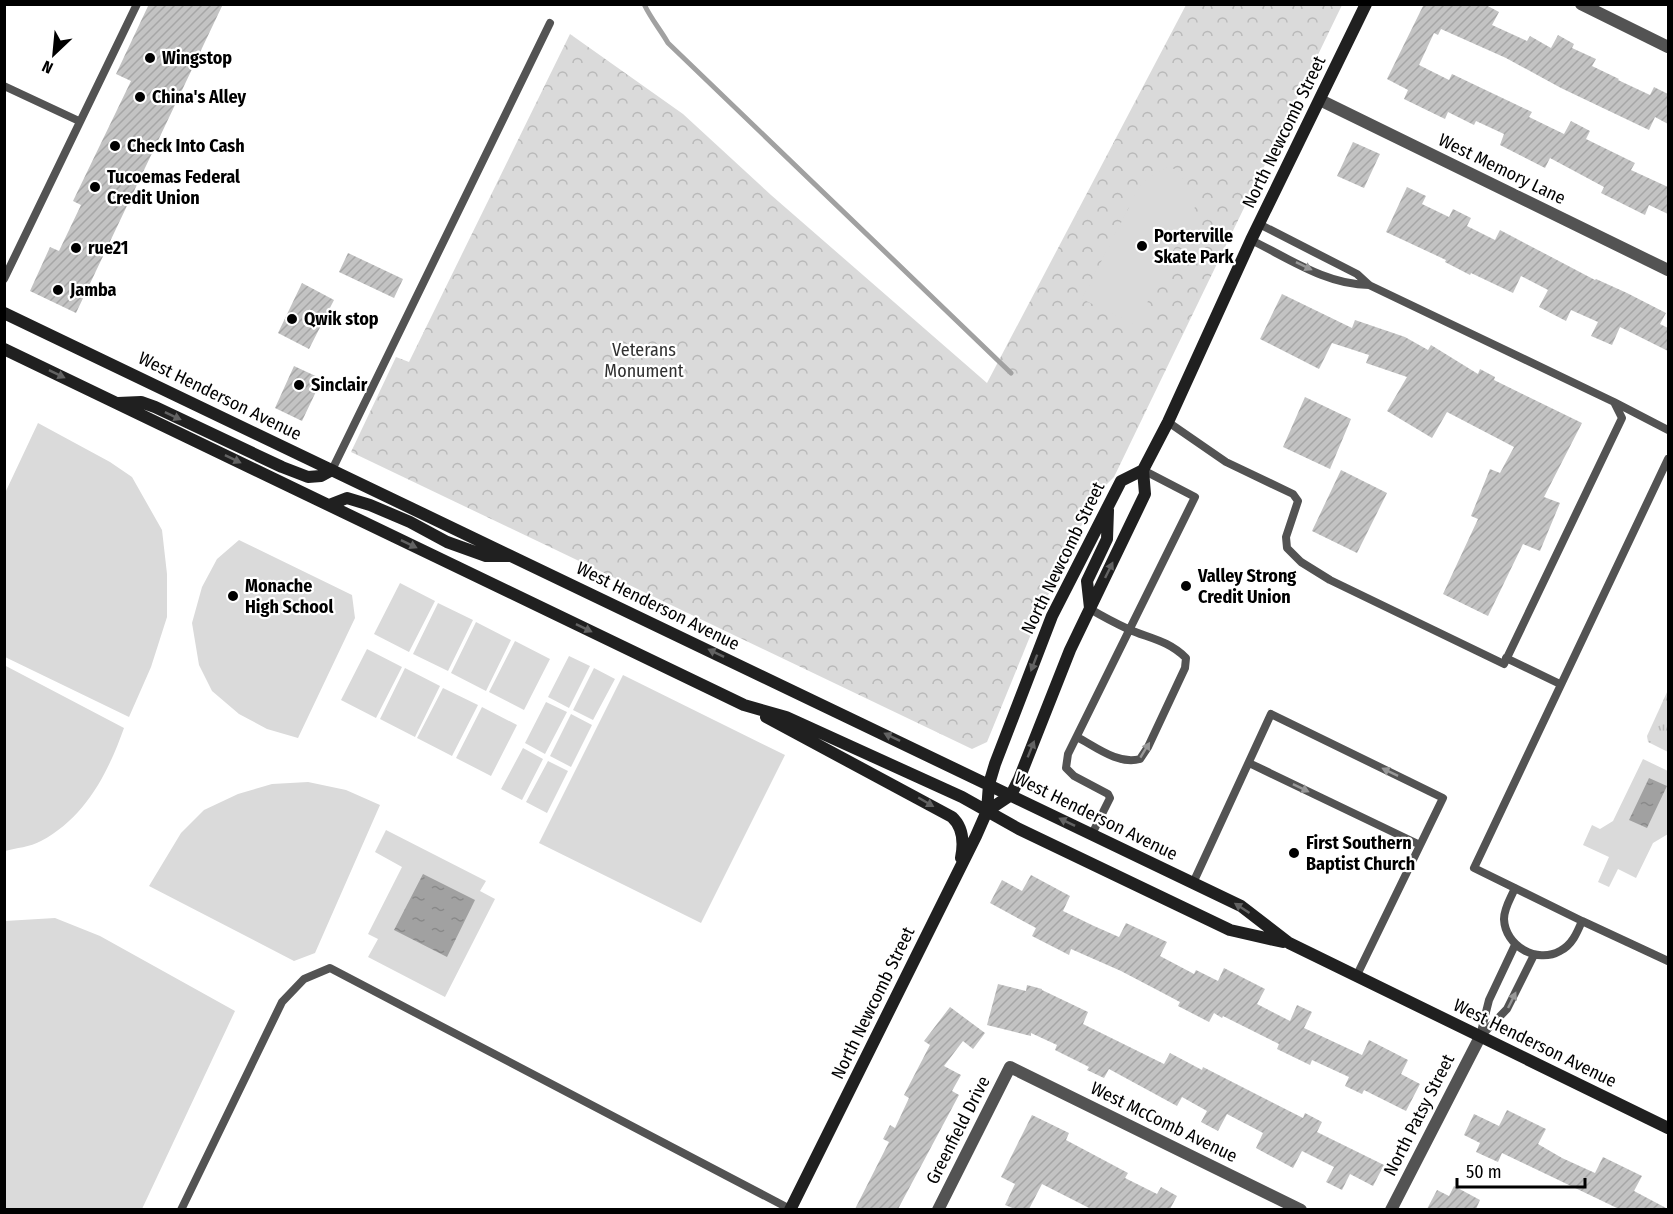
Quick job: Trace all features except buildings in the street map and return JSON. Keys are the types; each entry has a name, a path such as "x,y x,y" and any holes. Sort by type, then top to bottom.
{"main road":[{"name":"North Newcomb Street","path":"1011,795 1070,650 1145,494 1143,470 1168,422 1251,240 1366,4"},
{"name":"West Henderson Avenue","path":"4,313 1241,906 1289,943 1668,1128"},
{"name":"West Henderson Avenue","path":"4,349 744,705 786,717 962,797 1019,829 1230,930 1289,943"},
{"path":"117,403 141,402 155,407 282,468 308,477 321,476 332,470"},
{"name":"North Newcomb Street","path":"790,1209 987,811 988,784 1052,616 1121,481 1143,470"},
{"path":"329,505 347,498 370,505 410,522 447,542 486,556 512,556"},
{"path":"1090,609 1087,581 1107,538 1108,506"},
{"path":"744,705 952,817 962,832 963,847 958,872"},
{"path":"987,811 1011,795"}],"street":[{"path":"1581,4 1668,47"},
{"name":"West Memory Lane","path":"1320,100 1668,270"},
{"name":"North Patsy Street","path":"1391,1209 1480,1036"},
{"name":"Greenfield Drive","path":"938,1209 1011,1067"},
{"name":"West McComb Avenue","path":"1011,1067 1302,1209"}],"lane":[{"path":"4,279 137,4"},
{"path":"332,470 550,23"},
{"path":"4,86 79,121"},
{"path":"1259,224 1357,274 1369,285 1668,430"},
{"path":"1251,240 1324,276 1351,285 1369,285"},
{"path":"1168,422 1226,462 1293,494 1298,501 1286,537 1287,548 1300,562 1330,580 1504,664 1622,418 1614,402"},
{"path":"1668,459 1474,868 1668,961"},
{"path":"1092,834 1110,798 1108,794 1074,776 1066,768 1068,754 1195,497 1143,470"},
{"path":"1077,737 1110,755 1130,762 1140,759 1148,747 1185,668 1186,658 1179,651 1156,638 1130,630 1090,609"},
{"path":"1506,658 1560,684"},
{"path":"1193,883 1271,714 1443,798 1356,977"},
{"path":"1249,763 1420,845"},
{"path":"1515,888 1505,910 1504,920 1507,932 1515,945 1534,955 1559,952 1571,943 1582,921"},
{"path":"1480,1036 1489,1000 1515,945"},
{"path":"1480,1036 1507,1010 1534,955"},
{"path":"181,1209 282,1002 304,980 330,968 790,1209"}],"green space":[{"name":"Veterans Monument","path":"1186,5 1342,5 1114,477 1096,495 1040,612 987,742 972,749 351,452 396,357 409,362 570,34 683,114 771,195 987,383"},
{"name":"Porterville Skate Park","path":"1170,167 1180,172 1185,184 1202,193 1136,325 1082,299 1142,182"},
{"path":"38,423 110,462 132,477 162,530 167,574 167,617 151,667 129,717 5,657 5,493"},
{"path":"239,540 352,595 355,618 298,738 267,729 239,714 212,691 199,665 192,623 202,587 217,559"},
{"path":"400,583 435,601 409,652 374,634"},
{"path":"438,603 473,620 448,671 413,654"},
{"path":"476,622 511,640 486,691 451,673"},
{"path":"515,641 550,659 524,710 489,692"},
{"path":"367,649 402,667 376,718 341,700"},
{"path":"569,656 590,666 569,708 548,697"},
{"path":"4,665 124,728 93,793 70,820 37,843 5,851"},
{"path":"405,668 440,686 415,737 380,719"},
{"path":"594,668 615,679 593,720 573,710"},
{"path":"623,675 785,755 701,923 539,843"},
{"path":"443,688 478,705 452,756 417,738"},
{"path":"1668,690 1668,752 1648,742 1647,736"},
{"path":"546,702 567,712 545,754 525,743"},
{"path":"482,707 517,725 491,776 456,758"},
{"path":"571,714 592,725 571,767 550,756"},
{"path":"523,748 543,759 522,800 501,789"},
{"path":"1643,759 1668,771 1668,834 1653,843 1636,878 1618,869 1609,887 1598,882 1609,857 1583,845 1592,825 1600,829 1613,821"},
{"path":"548,761 568,771 547,813 526,802"},
{"path":"308,782 346,790 380,805 315,953 294,961 149,886 181,833 204,810 238,794 272,784"},
{"path":"386,830 486,881 480,891 495,899 445,997 368,957 378,939 368,934 402,867 375,852"},
{"path":"55,918 100,936 235,1011 142,1209 5,1209 5,921"}],"water":[{"path":"1649,778 1667,786 1647,828 1629,820"},
{"path":"423,874 475,900 447,957 394,930"}],"waterway":[{"path":"644,4 668,43 1011,373"}],"place":[{"name":"Wingstop","path":"150,58"},
{"name":"China's Alley","path":"140,97"},
{"name":"Check Into Cash","path":"115,146"},
{"name":"Tucoemas Federal Credit Union","path":"95,187"},
{"name":"Porterville Skate Park","path":"1142,246"},
{"name":"rue21","path":"76,248"},
{"name":"Jamba","path":"58,290"},
{"name":"Qwik stop","path":"292,319"},
{"name":"Sinclair","path":"299,385"},
{"name":"Valley Strong Credit Union","path":"1186,586"},
{"name":"Monache High School","path":"233,596"},
{"name":"First Southern Baptist Church","path":"1294,853"}]}
